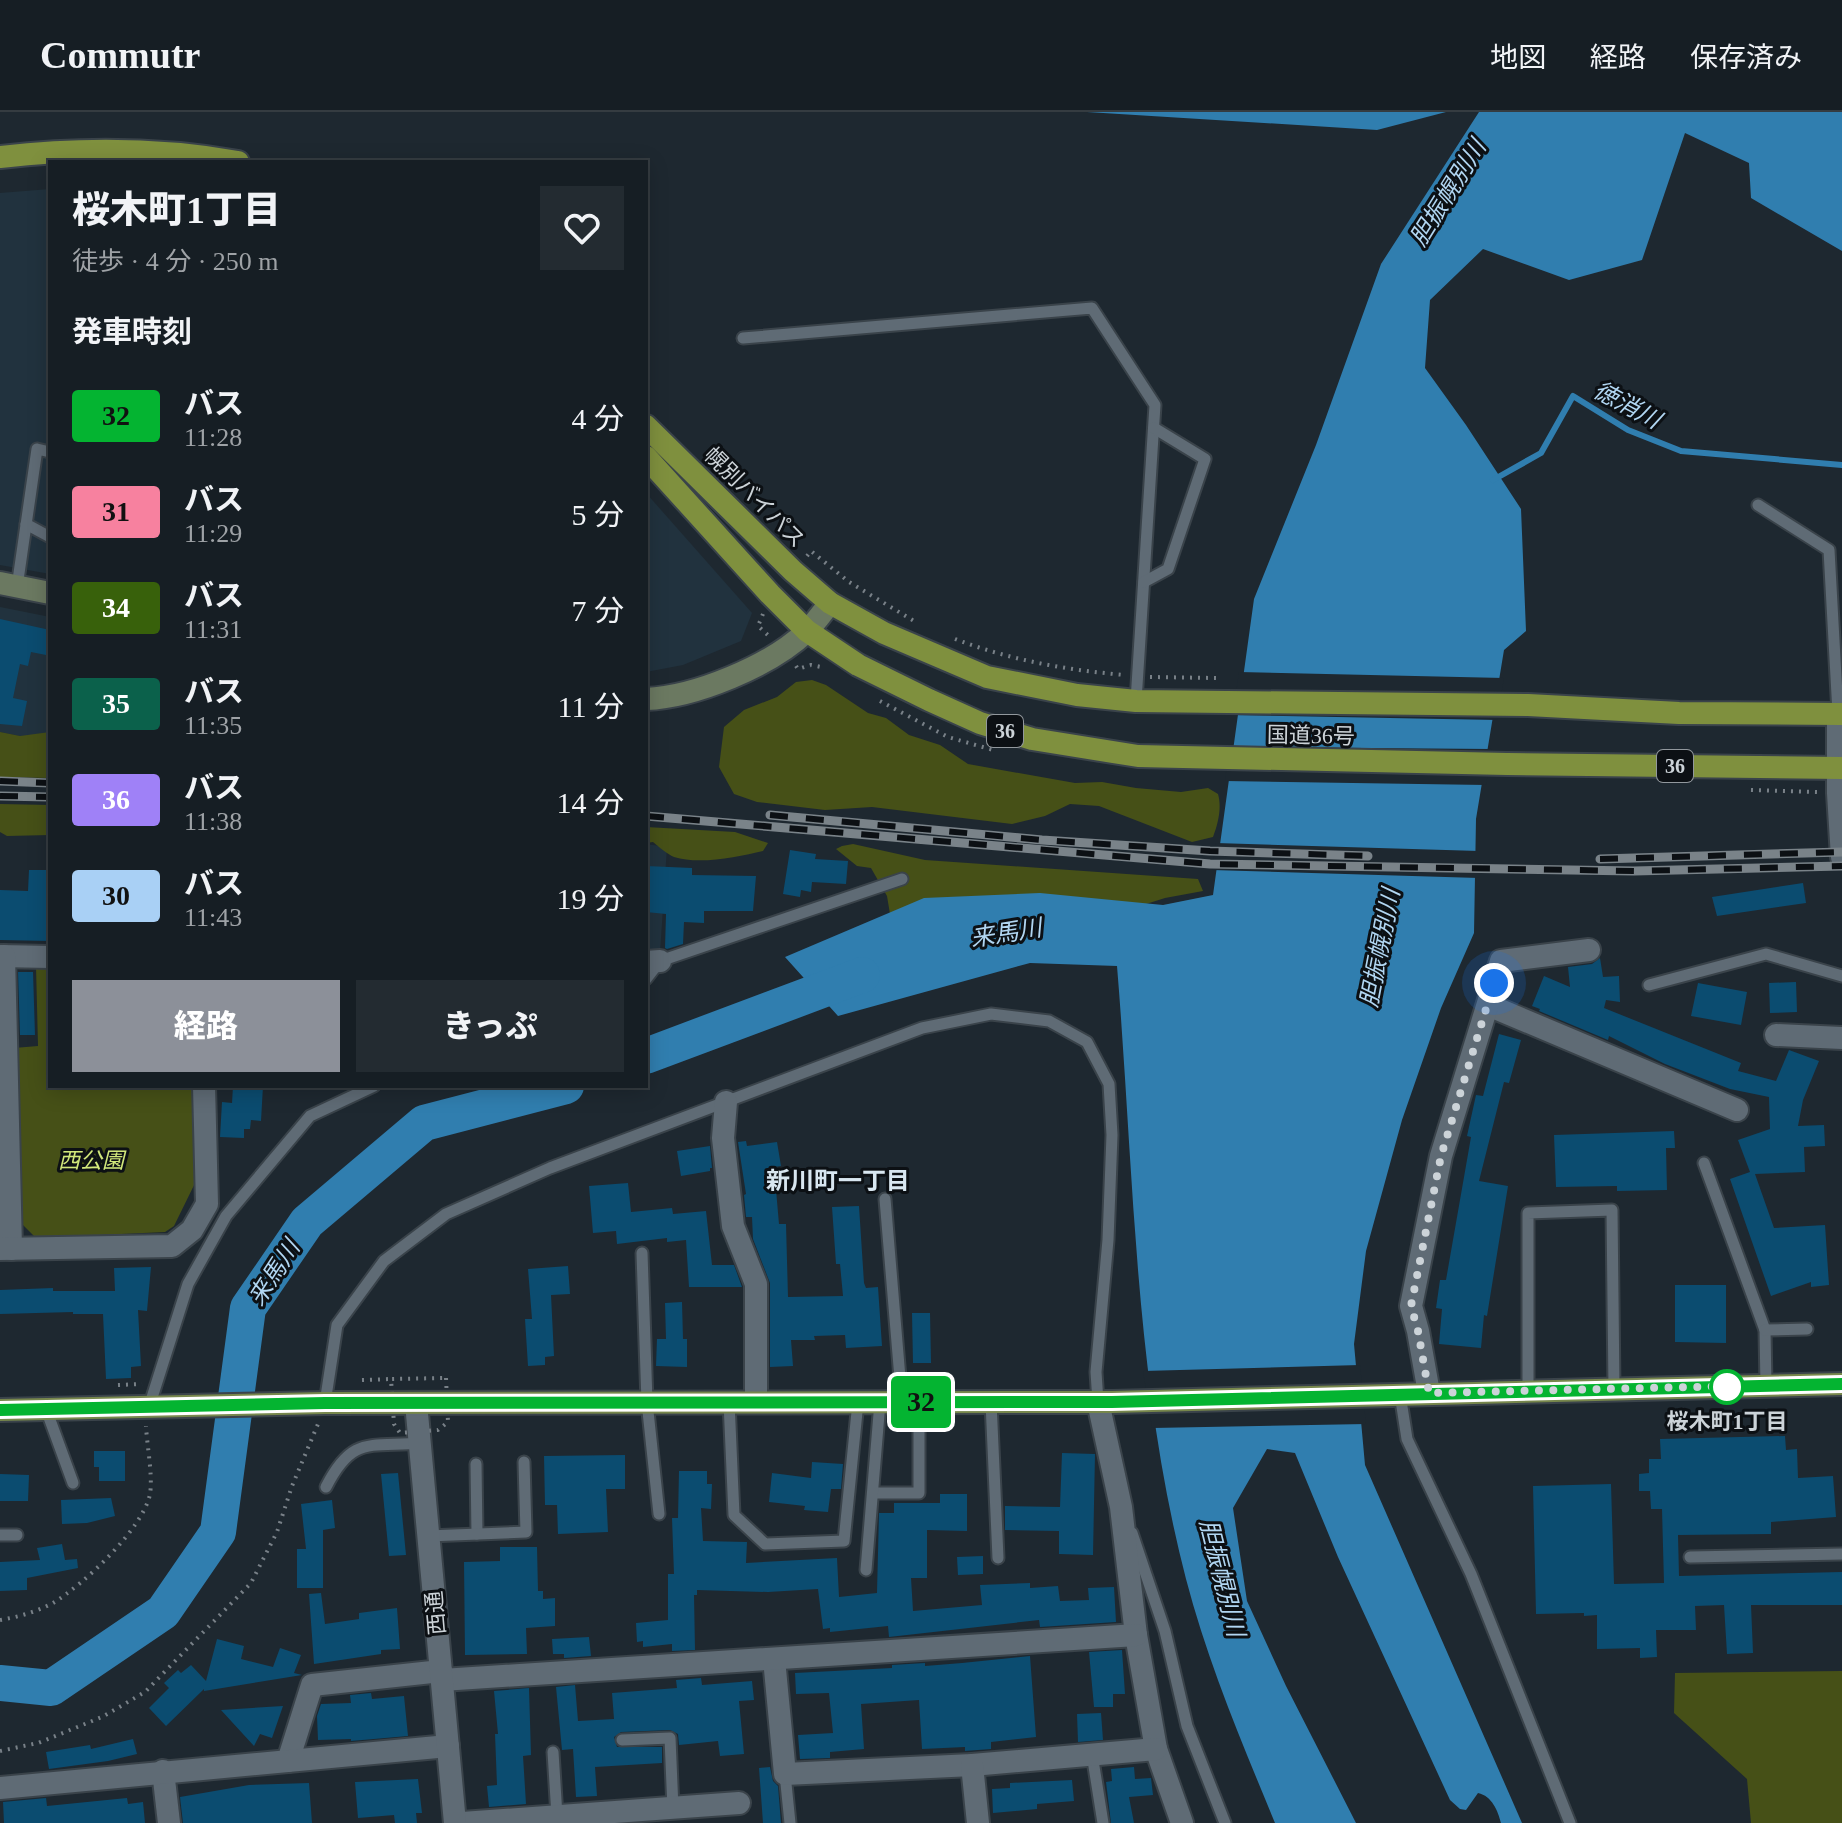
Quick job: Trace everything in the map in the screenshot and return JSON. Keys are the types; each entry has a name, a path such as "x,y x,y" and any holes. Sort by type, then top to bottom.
{"highway":[{"path":"0,157 128,150 195,154 227,160"},
{"name":"幌別バイパス","path":"648,428 793,571 830,603"},
{"name":"36","path":"648,459 807,631"},
{"name":"国道36号","path":"830,603 898,640 987,677 1077,695 1136,701 1528,705 1679,713 1840,714"},
{"name":"国道36号","path":"807,631 858,665 980,723 1032,739 1138,756 1840,768"}],"main road":[{"path":"8,585 48,593"},
{"path":"648,699 695,689 747,670 783,650 807,631 830,603"},
{"path":"0,1410 154,1413 317,1410 416,1403 1105,1402 1842,1384"}],"street":[{"path":"1840,714 1842,857"},
{"path":"1429,1393 1411,1306 1441,1156 1501,961 1589,950"},
{"path":"48,957 2,956 6,1249 172,1246 192,1230 207,1204 204,1088"},
{"path":"1488,1005 1737,1110"},
{"path":"1776,1035 1842,1038"},
{"path":"726,1102 723,1138 733,1226 756,1284 756,1402"},
{"path":"1105,1402 1136,1635 1156,1749 1182,1823"},
{"name":"西通","path":"416,1403 455,1823"},
{"path":"288,1761 312,1685 1136,1635"},
{"path":"774,1659 785,1774 972,1765 1156,1749"},
{"path":"0,1788 448,1746"},
{"path":"972,1765 978,1823"},
{"path":"163,1771 169,1823"},
{"path":"462,1823 739,1803"}],"lane":[{"path":"743,338 1092,308 1155,405 1136,701"},
{"path":"1144,582 1168,569 1205,459 1154,428"},
{"path":"8,585 26,524 37,449 48,452"},
{"path":"1758,505 1829,550 1840,714"},
{"path":"26,524 48,536"},
{"path":"653,961 902,879"},
{"path":"1649,985 1766,954 1842,976"},
{"path":"317,1410 337,1325 384,1261 446,1214 550,1168 922,1028 991,1014 1049,1021 1087,1042 1109,1084 1112,1135 1108,1240 1096,1372 1105,1402"},
{"path":"154,1413 188,1284 226,1216 310,1116 370,1088"},
{"path":"1704,1163 1765,1330 1766,1386"},
{"path":"866,1570 874,1493 890,1402 885,1199"},
{"path":"1528,1390 1528,1213 1612,1210 1614,1389"},
{"path":"192,1230 209,1246"},
{"path":"642,1253 647,1402 659,1514"},
{"path":"1765,1330 1807,1329"},
{"path":"1395,1393 1407,1439 1471,1574 1570,1823"},
{"path":"729,1402 734,1515 765,1544 844,1541 890,1402"},
{"path":"874,1493 919,1493 890,1402"},
{"path":"991,1402 998,1558"},
{"path":"46,1409 73,1483"},
{"path":"326,1487 339,1461 358,1447 420,1443"},
{"path":"428,1536 526,1532 524,1462"},
{"path":"476,1464 477,1534"},
{"path":"1121,1507 1165,1631 1187,1726 1225,1823"},
{"path":"0,1535 17,1535"},
{"path":"1690,1557 1842,1554"},
{"path":"622,1740 670,1738 673,1810"},
{"path":"553,1752 557,1816"},
{"path":"1092,1754 1103,1823"},
{"path":"785,1774 790,1823"}],"path":[{"path":"0,1751 38,1743 102,1717 145,1692 251,1583 277,1532 317,1410"},
{"path":"0,1620 23,1616 52,1603 87,1578 141,1517 150,1493 154,1413"}],"shaded area":[{"path":"48,189 48,574 0,565 0,193"},
{"path":"648,495 752,613 741,641 683,665 648,672"},
{"path":"0,607 48,617 48,735 20,736 0,732"},
{"path":"648,844 667,847 660,953 648,956"}],"green space":[{"path":"812,680 826,685 868,713 886,718 909,735 940,745 968,764 1075,783 1102,782 1181,792 1208,788 1218,794 1219,799 1219,816 1213,837 1192,842 1099,806 1070,804 1045,816 1012,824 872,807 825,810 757,802 734,794 719,767 724,727 744,710 777,697 796,682"},
{"path":"0,732 20,736 48,732 48,778 0,777"},
{"path":"0,804 48,805 48,835 7,836 0,832"},
{"path":"648,827 735,832 768,843 763,851 707,860 671,856 653,842 648,843"},
{"path":"853,844 925,860 1198,879 1203,891 1165,898 1124,911 891,920 887,896 871,868 857,866 836,849"},
{"name":"西公園","path":"36,966 48,966 48,1088 196,1088 199,1175 174,1226 165,1232 36,1238 17,1219 14,1048 38,1046"},
{"path":"1842,1671 1842,1823 1751,1823 1747,1779 1674,1713 1675,1673"}],"water":[{"path":"1087,112 1446,112 1377,130"},
{"name":"胆振幌別川","path":"1479,112 1842,112 1842,251 1751,198 1749,163 1685,133 1642,260 1569,280 1483,249 1430,300 1425,368 1521,509 1526,631 1504,650 1476,819 1474,933 1441,1008 1402,1120 1366,1251 1354,1344 1365,1465 1522,1823 1501,1823 1491,1801 1478,1793 1466,1810 1450,1800 1338,1557 1295,1453 1267,1449 1233,1508 1247,1601 1286,1686 1356,1823 1275,1823 1205,1641 1186,1579 1169,1504 1156,1428 1138,1274 1117,966 1030,963 838,1016 785,957 924,898 1040,893 1163,905 1213,895 1254,599 1316,445 1381,264"}],"pier":[{"path":"1239,672 1504,678 1497,720 1233,715"},
{"path":"1229,747 1492,749 1486,785 1225,781"},
{"path":"1216,843 1479,851 1479,878 1212,870"},
{"path":"1360,1365 1366,1424 1152,1428 1143,1371"}],"building":[{"path":"0,619 48,630 46,655 31,652 28,666 20,664 13,698 27,701 22,726 0,724"},
{"path":"790,850 816,854 815,859 848,861 846,884 812,882 811,892 801,890 800,897 783,894"},
{"path":"648,866 692,868 692,875 756,876 753,911 704,911 704,923 684,922 683,944 667,949 666,914 648,912"},
{"path":"29,870 48,870 48,941 0,940 0,890 28,891"},
{"path":"1803,883 1806,903 1717,916 1712,897"},
{"path":"1600,958 1603,977 1619,976 1620,1002 1606,1000 1604,1008 1741,1063 1738,1071 1776,1081 1789,1050 1819,1061 1803,1100 1798,1126 1824,1125 1825,1146 1804,1147 1805,1172 1755,1174 1774,1228 1825,1225 1829,1285 1811,1287 1811,1282 1771,1296 1730,1179 1750,1172 1738,1140 1770,1129 1769,1097 1730,1089 1532,1006 1544,976 1570,987 1568,967 1592,964"},
{"path":"18,972 33,972 35,1035 20,1035"},
{"path":"1796,982 1797,1012 1770,1013 1769,983"},
{"path":"1698,983 1747,992 1741,1025 1691,1016"},
{"path":"1499,1034 1521,1040 1509,1083 1504,1082 1479,1181 1508,1186 1487,1316 1484,1315 1481,1348 1439,1344 1442,1309 1436,1308 1440,1280 1446,1280 1471,1137 1467,1136 1476,1095 1483,1096"},
{"path":"233,1088 263,1088 261,1121 251,1120 250,1129 244,1129 244,1138 220,1137 222,1102 232,1103"},
{"path":"1674,1131 1675,1148 1666,1148 1667,1190 1617,1191 1617,1186 1556,1187 1554,1135"},
{"path":"746,1141 747,1146 777,1142 781,1166 774,1167 779,1224 786,1224 788,1297 843,1296 840,1264 836,1264 832,1207 859,1206 864,1283 866,1288 878,1287 882,1346 846,1348 845,1335 791,1340 793,1366 770,1367 770,1283 753,1239 752,1217 746,1217 746,1194 738,1142"},
{"path":"710,1146 710,1171 681,1176 677,1151"},
{"path":"628,1183 631,1212 672,1208 673,1214 706,1211 712,1265 734,1265 742,1287 689,1287 686,1240 667,1242 667,1238 617,1244 616,1231 593,1233 589,1186"},
{"path":"568,1266 570,1294 551,1295 554,1356 545,1357 545,1365 528,1366 525,1319 532,1319 528,1269"},
{"path":"151,1267 147,1311 138,1310 141,1366 131,1367 131,1378 106,1379 103,1314 0,1314 0,1290 53,1288 53,1291 115,1291 114,1268"},
{"path":"1675,1285 1726,1285 1726,1343 1675,1342"},
{"path":"682,1302 687,1367 656,1366 657,1339 666,1339 665,1303"},
{"path":"912,1313 930,1313 931,1363 913,1363"},
{"path":"1785,1436 1786,1450 1797,1449 1798,1478 1833,1476 1836,1517 1771,1522 1771,1534 1678,1535 1679,1576 1842,1572 1842,1605 1751,1605 1753,1653 1727,1654 1724,1605 1695,1606 1696,1630 1656,1630 1657,1657 1640,1658 1640,1648 1597,1649 1597,1615 1536,1614 1533,1486 1611,1484 1614,1584 1664,1583 1662,1509 1651,1509 1650,1491 1639,1491 1639,1474 1649,1473 1649,1459 1661,1459 1660,1439"},
{"path":"94,1451 125,1451 125,1481 99,1481 99,1467 94,1467"},
{"path":"1062,1453 1095,1454 1093,1555 1059,1554 1059,1531 1005,1530 1005,1506 1060,1507"},
{"path":"625,1455 625,1489 606,1489 608,1532 558,1534 557,1505 545,1505 544,1456"},
{"path":"812,1462 843,1464 841,1489 831,1489 828,1512 769,1502 772,1473 811,1478"},
{"path":"679,1471 707,1471 707,1484 712,1484 711,1509 701,1508 703,1541 747,1542 746,1563 837,1558 839,1597 877,1593 879,1513 894,1513 894,1503 940,1503 940,1494 967,1494 967,1531 927,1530 927,1578 911,1578 913,1611 982,1605 980,1585 1030,1583 1030,1588 1058,1586 1060,1601 1089,1600 1088,1588 1114,1587 1116,1622 1040,1627 1039,1620 889,1637 888,1626 830,1632 830,1628 823,1629 818,1589 768,1592 697,1590 697,1595 694,1595 695,1650 672,1651 672,1644 643,1647 643,1641 637,1642 636,1623 668,1620 668,1574 674,1574 672,1518 678,1518"},
{"path":"398,1473 406,1555 389,1556 381,1474"},
{"path":"0,1474 29,1475 28,1501 0,1501"},
{"path":"111,1498 115,1516 87,1523 62,1524 61,1500"},
{"path":"332,1500 335,1528 323,1530 323,1588 297,1588 297,1549 306,1549 301,1504"},
{"path":"62,1544 65,1560 77,1559 78,1568 27,1578 27,1590 0,1591 0,1562 40,1560 37,1548"},
{"path":"500,1547 537,1547 538,1591 543,1591 543,1599 555,1598 555,1626 526,1628 527,1654 465,1655 464,1562 500,1561"},
{"path":"983,1556 983,1574 958,1575 957,1557"},
{"path":"321,1593 325,1624 359,1619 359,1613 397,1608 400,1649 314,1664 309,1594"},
{"path":"589,1637 591,1656 564,1658 564,1654 553,1654 552,1639"},
{"path":"217,1639 244,1646 241,1659 273,1667 280,1648 301,1655 294,1673 302,1675 204,1689 166,1726 149,1708 169,1688 164,1683 178,1670 181,1673 191,1665 206,1681"},
{"path":"1122,1650 1125,1694 1113,1694 1113,1707 1094,1707 1089,1652"},
{"path":"1030,1656 1036,1737 991,1742 991,1749 922,1749 919,1700 861,1704 864,1749 830,1752 830,1758 800,1759 798,1735 833,1733 829,1693 796,1694 795,1673"},
{"path":"701,1678 702,1685 752,1681 754,1700 739,1701 744,1754 720,1756 718,1741 679,1745 678,1734 670,1730 621,1732 614,1737 617,1747 662,1747 662,1763 595,1767 597,1796 576,1797 573,1749 562,1750 556,1687 575,1685 578,1721 614,1719 612,1693 677,1688 676,1680"},
{"path":"529,1688 531,1755 523,1756 526,1804 489,1807 487,1786 497,1785 495,1734 498,1734 494,1691"},
{"path":"371,1693 372,1699 404,1696 408,1736 351,1741 318,1740 317,1716 321,1704 351,1703 350,1695"},
{"path":"283,1706 272,1738 260,1734 254,1746 221,1710"},
{"path":"1101,1713 1103,1740 1078,1742 1077,1714"},
{"path":"133,1739 137,1754 49,1769 46,1752 90,1745 91,1749"},
{"path":"770,1767 773,1781 778,1786 781,1823 763,1823 759,1768"},
{"path":"1134,1767 1135,1779 1151,1778 1153,1795 1129,1797 1134,1823 1111,1823 1106,1782 1112,1781 1111,1769"},
{"path":"418,1779 422,1813 416,1813 417,1823 395,1823 394,1815 358,1818 355,1782"},
{"path":"1072,1780 1074,1801 1037,1804 1037,1809 993,1813 992,1789 1010,1788 1010,1783"},
{"path":"309,1783 312,1823 183,1823 180,1797 249,1785"},
{"path":"46,1798 47,1806 127,1798 128,1804 143,1802 145,1823 4,1823 3,1802"}],"waterway":[{"name":"徳消川","path":"1493,480 1541,453 1573,396 1628,430 1681,451 1842,465"},
{"name":"来馬川","path":"648,1055 862,975"},
{"name":"来馬川","path":"0,1683 51,1688 163,1612 218,1532 248,1308 307,1222 424,1123 558,1088"}],"railway":[{"path":"0,781 48,783"},
{"path":"0,796 48,797"},
{"path":"770,815 1042,840 1210,851 1368,856"},
{"path":"648,816 1210,864 1634,871 1842,866"},
{"path":"1600,859 1842,852"}],"bus line":[{"name":"32","path":"0,1410 325,1403 1112,1402 1842,1384"}],"place":[{"name":"桜木町1丁目","path":"1727,1387"}],"district":[{"name":"新川町一丁目","path":"838,1181"}],"route":[{"path":"1494,983 1441,1156 1411,1306 1429,1393 1736,1386 1727,1387"}]}
